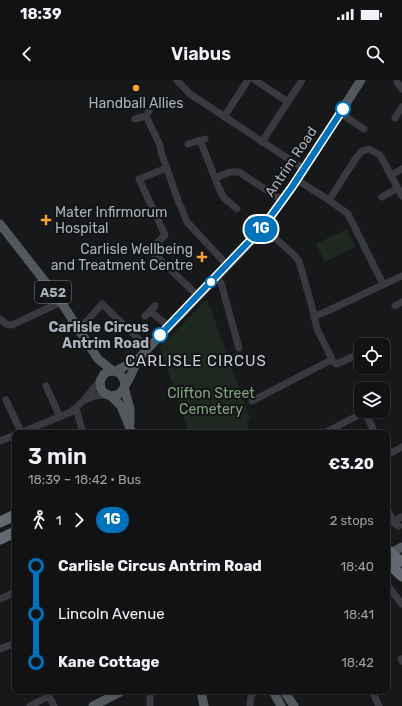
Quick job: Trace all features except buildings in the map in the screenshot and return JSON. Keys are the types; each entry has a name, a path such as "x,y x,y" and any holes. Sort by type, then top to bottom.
{"highway":[{"path":"0,522 12,516"},
{"path":"0,530 12,524"},
{"path":"0,539 12,533"},
{"path":"0,546 12,540"},
{"path":"390,554 402,576"}],"main road":[{"name":"Antrim Road","path":"125,385 138,359 263,227 297,180 361,80"},
{"name":"A52","path":"0,224 61,302 98,359 114,371"},
{"name":"A52","path":"98,359 100,381"},
{"name":"Antrim Road","path":"114,371 138,359"},
{"path":"114,371 122,375 130,409 131,430 121,406 101,389 100,381 106,372 114,371"},
{"path":"109,395 119,394 125,385"},
{"path":"390,553 402,547"},
{"path":"93,706 116,694"},
{"path":"201,694 205,706"},
{"path":"205,706 206,694"},
{"path":"275,694 281,706"},
{"path":"286,694 294,706"}],"street":[{"path":"177,80 190,94 304,169"},
{"path":"224,117 248,80"},
{"path":"255,80 288,102"},
{"path":"262,142 302,80"},
{"path":"397,82 402,89"},
{"path":"395,118 402,107"},
{"path":"340,113 364,129"},
{"path":"135,120 147,114 160,145 161,152 180,205 188,222 227,266"},
{"path":"188,144 203,140 218,186 224,198 237,210"},
{"path":"329,200 356,158 362,151 369,149 380,155 402,196"},
{"path":"167,168 139,179 165,235 152,248 151,251 198,296"},
{"path":"391,175 402,169"},
{"path":"215,178 230,172 239,172 283,201"},
{"path":"297,180 348,214 383,284"},
{"path":"382,197 398,188"},
{"path":"263,227 297,258 317,330 331,357 331,360 337,364 354,356"},
{"path":"314,316 402,276"},
{"path":"216,277 221,283 239,348"},
{"path":"0,319 6,324 12,325 61,302"},
{"path":"395,306 402,302"},
{"path":"78,328 102,304 148,348"},
{"path":"150,311 168,326"},
{"path":"252,401 331,360"},
{"path":"29,430 60,417 76,408 100,381"},
{"path":"46,386 60,417"},
{"path":"84,400 94,396 109,395"},
{"path":"6,400 23,430"},
{"path":"76,408 82,430"},
{"path":"330,430 365,412 374,430"},
{"path":"0,441 12,436"},
{"path":"390,453 402,447"},
{"path":"390,515 394,524 402,516"},
{"path":"390,589 402,604"},
{"path":"0,599 12,593"},
{"path":"0,649 12,644"},
{"path":"30,706 47,694 54,706"},
{"path":"150,694 150,706"},
{"path":"250,706 252,694"},
{"path":"373,694 379,706"}],"green space":[{"path":"347,229 356,247 325,262 316,244"},
{"name":"Clifton Street Cemetery","path":"207,299 250,418 247,420 249,430 188,430 160,347"}],"bus line":[{"name":"1G","path":"160,335 263,227 283,201 343,109"}],"place":[{"name":"Handball Allies","path":"136,88"},
{"name":"Mater Infirmorum Hospital","path":"46,220"},
{"name":"Carlisle Wellbeing and Treatment Centre","path":"202,257"},
{"name":"Carlisle Circus Antrim Road","path":"160,335"}],"district":[{"name":"CARLISLE CIRCUS","path":"196,361"}]}
